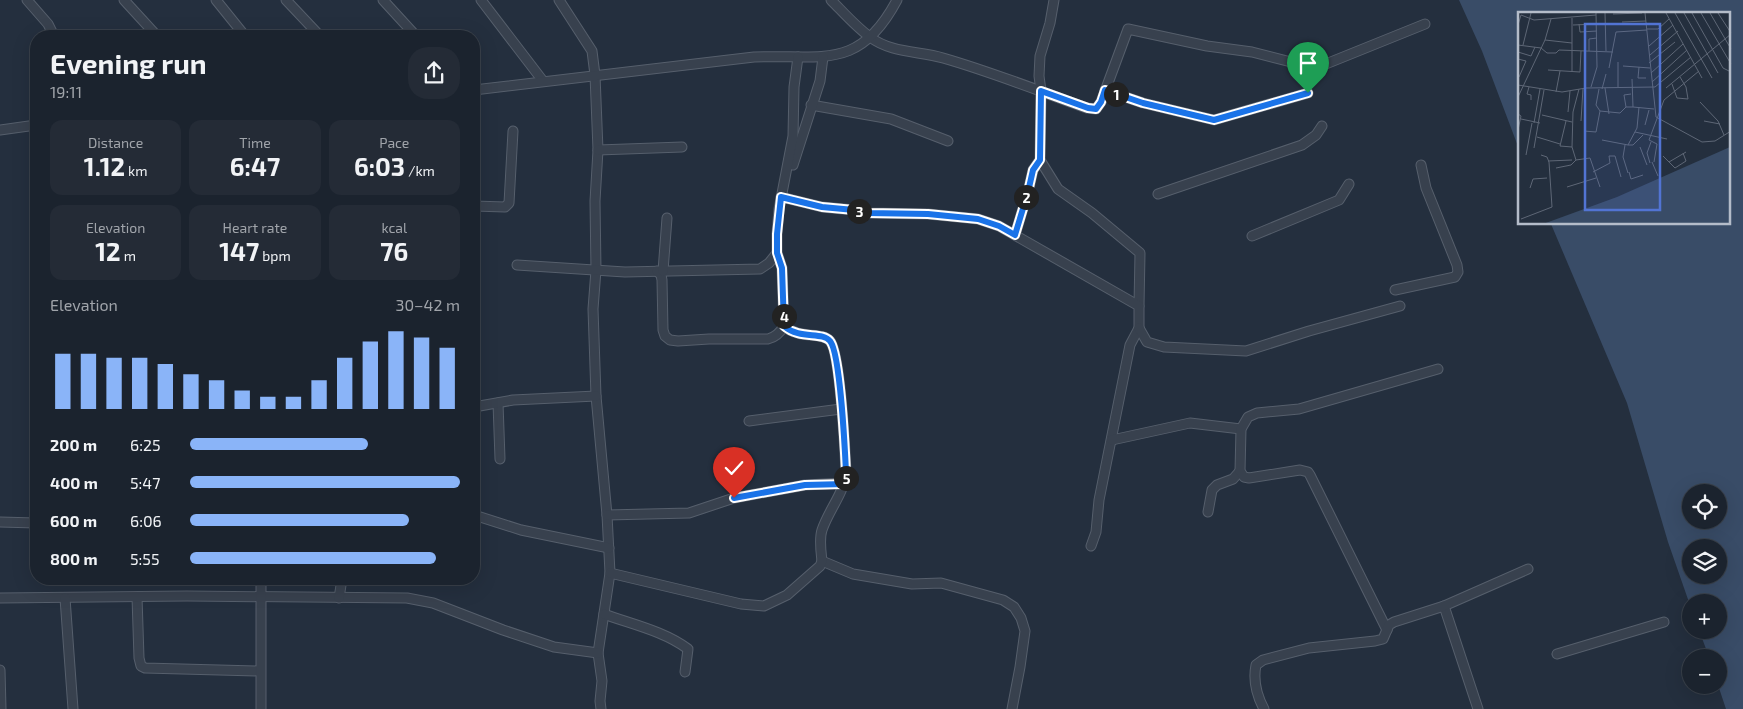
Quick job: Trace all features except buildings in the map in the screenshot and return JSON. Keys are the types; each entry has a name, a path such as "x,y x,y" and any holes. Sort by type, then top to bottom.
{"street":[{"path":"27,0 51,30"},
{"path":"124,0 152,30"},
{"path":"216,0 240,30"},
{"path":"286,0 314,30"},
{"path":"383,0 410,30"},
{"path":"481,0 542,81"},
{"path":"559,0 592,51 595,75 598,150 595,201 596,270 593,309 596,396 607,515 610,573 598,653 602,681 601,709"},
{"path":"831,0 870,38 903,51 940,57 980,69 1088,108 1096,109 1101,102 1128,29 1207,46 1252,52 1295,63"},
{"path":"480,89 754,57 823,57 839,55 870,38 888,17 897,0"},
{"path":"1054,0 1050,23 1040,51 1040,160 1058,189 1092,213 1140,253 1139,328 1130,345 1099,500 1096,532 1091,546"},
{"path":"1301,74 1425,24"},
{"path":"667,218 660,271 662,280 663,330 665,336 670,340 678,341 768,339 780,332 784,326 782,268 777,253 777,234 793,136 794,87 798,57"},
{"path":"784,197 820,81 823,57"},
{"path":"1105,90 1143,103 1214,120 1308,93"},
{"path":"811,105 891,119 948,141"},
{"path":"0,130 30,126"},
{"path":"1158,194 1302,145 1316,135 1322,126"},
{"path":"480,206 505,207 509,204 513,130"},
{"path":"598,150 682,146"},
{"path":"1015,235 1033,170 1040,160"},
{"path":"1395,290 1442,281 1455,277 1458,272 1457,265 1426,188 1421,166"},
{"path":"1252,236 1339,200 1349,184"},
{"path":"784,197 796,202 822,207 868,213 928,214 978,219 999,226 1139,306"},
{"path":"517,265 625,272 760,269 769,263 777,253"},
{"path":"1139,328 1147,342 1164,347 1246,351 1309,331 1400,306"},
{"path":"610,573 741,604 764,606 794,589 820,566 822,561 821,531 845,484 846,472 839,376 830,340 818,335 803,335 791,332 784,326"},
{"path":"1387,630 1308,472 1300,470 1249,478 1244,477 1240,471 1241,429 1248,417 1257,413 1299,409 1438,368"},
{"path":"480,406 513,400 596,396"},
{"path":"498,403 500,459"},
{"path":"749,421 841,409"},
{"path":"1112,440 1190,424 1241,429"},
{"path":"1208,512 1212,490 1217,485 1233,479 1240,471"},
{"path":"607,515 689,513 734,498 805,485 845,484"},
{"path":"480,517 521,530 609,548"},
{"path":"0,522 30,523"},
{"path":"822,561 853,574 912,584 941,583 1003,600 1014,607 1021,618 1025,631 1012,709"},
{"path":"1264,709 1258,698 1254,674 1256,666 1263,660 1309,648 1375,642 1383,639 1390,625 1394,622 1444,606 1528,569"},
{"path":"261,585 261,709"},
{"path":"339,598 341,585"},
{"path":"0,598 261,596 407,598 433,603 554,647 598,653"},
{"path":"138,597 141,666 145,668 260,671"},
{"path":"65,598 73,709"},
{"path":"1444,606 1478,709"},
{"path":"604,614 680,643 688,649 685,672"},
{"path":"1557,654 1664,622"},
{"path":"0,670 1,709"}],"water":[{"path":"1459,0 1743,0 1743,709 1726,709 1721,694 1727,694 1727,649 1706,649 1702,639 1727,639 1727,594 1686,594 1683,584 1727,584 1727,539 1682,539 1682,582 1668,542 1627,403 1551,225 1730,225 1730,12 1518,12 1518,146 1482,51"}],"route":[{"path":"734,498 805,485 845,484 846,472 839,376 833,346 830,340 825,337 791,332 784,326 782,268 777,253 781,197 822,207 868,213 928,214 978,219 999,226 1015,235 1033,170 1040,160 1041,91 1088,108 1096,109 1101,102 1105,90 1143,103 1214,120 1308,93"}]}
